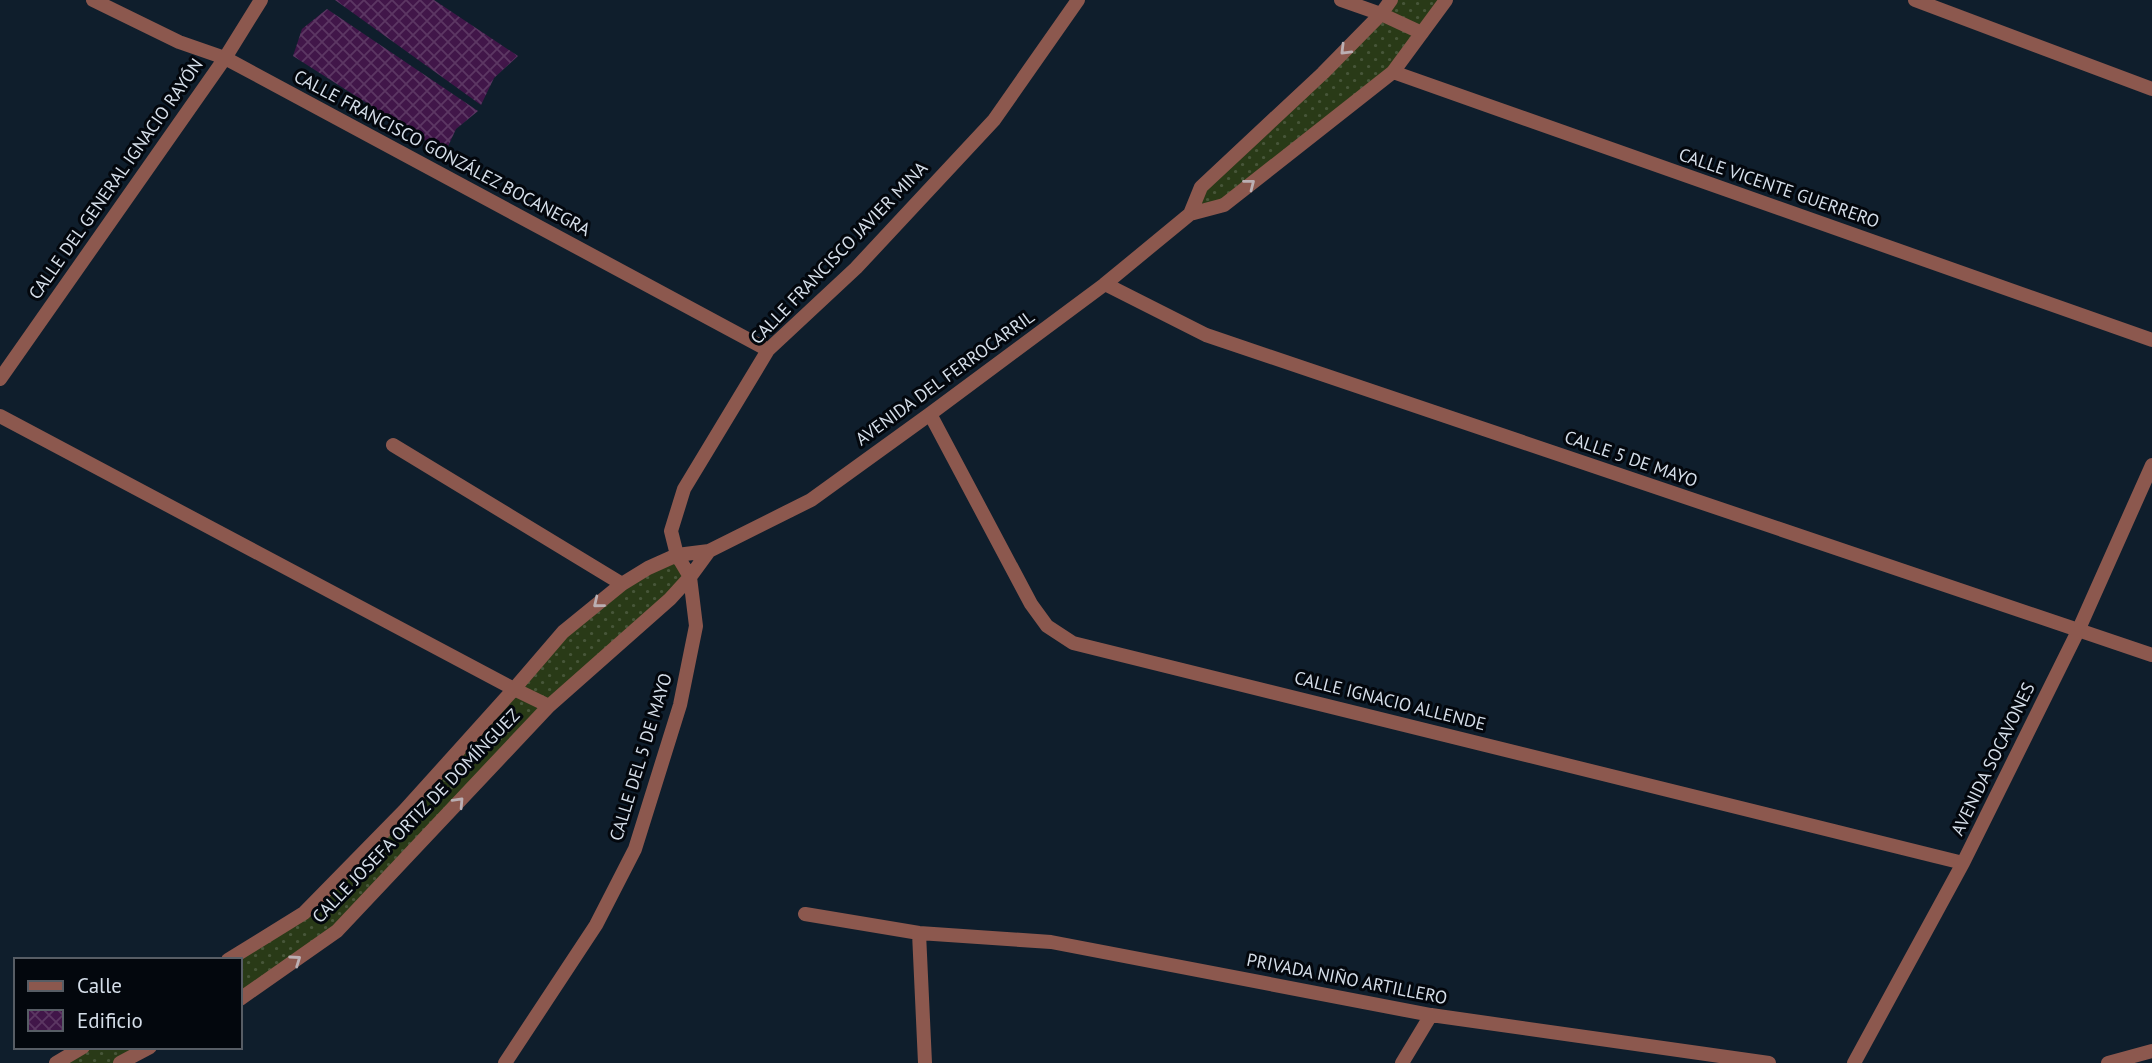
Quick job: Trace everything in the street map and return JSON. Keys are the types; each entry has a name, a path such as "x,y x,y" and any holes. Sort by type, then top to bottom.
{"street":[{"name":"CALLE FRANCISCO GONZÁLEZ BOCANEGRA","path":"93,0 180,42 225,58 768,350"},
{"name":"CALLE DEL GENERAL IGNACIO RAYÓN","path":"0,379 225,58 261,0"},
{"name":"CALLE FRANCISCO JAVIER MINA","path":"677,555 671,531 684,489 768,350 856,268 994,120 1079,0"},
{"path":"1341,0 1381,14 1422,33"},
{"name":"AVENIDA DEL FERROCARRIL","path":"1190,214 1201,187 1323,73 1381,14 1391,0"},
{"name":"AVENIDA DEL FERROCARRIL","path":"514,689 563,632 622,584 677,555 709,551 811,500 1105,284 1190,214 1224,205 1393,72 1446,0"},
{"path":"1915,0 2152,89"},
{"name":"CALLE VICENTE GUERRERO","path":"1393,72 2152,340"},
{"name":"CALLE 5 DE MAYO","path":"1105,284 1206,335 2152,655"},
{"name":"CALLE IGNACIO ALLENDE","path":"930,414 1031,604 1047,626 1073,643 1963,863"},
{"path":"0,416 549,706"},
{"path":"393,445 622,584"},
{"name":"AVENIDA SOCAVONES","path":"1854,1063 1963,863 2078,631 2152,465"},
{"name":"AVENIDA DEL FERROCARRIL","path":"549,706 670,599 709,551"},
{"name":"CALLE DEL 5 DE MAYO","path":"505,1063 596,925 635,849 680,705 696,626 690,577 677,555"},
{"name":"CALLE JOSEFA ORTIZ DE DOMÍNGUEZ","path":"231,958 304,913 404,811 514,689"},
{"name":"CALLE JOSEFA ORTIZ DE DOMÍNGUEZ","path":"242,998 337,931 549,706"},
{"name":"PRIVADA NIÑO ARTILLERO","path":"805,914 919,933 1051,942 1431,1015 1769,1063"},
{"path":"919,933 925,1063"},
{"path":"1402,1063 1431,1015"},
{"path":"56,1063 80,1049"},
{"path":"120,1063 146,1049"},
{"path":"2108,1063 2152,1051"}],"green space":[{"path":"1391,0 1446,0 1393,72 1224,205 1190,214 1201,187"},
{"path":"677,555 690,577 549,706 337,931 242,998 242,959 304,913 563,632"},
{"path":"80,1049 146,1049 120,1063 56,1063"}],"building":[{"path":"335,0 434,0 518,56 494,78 481,105"},
{"path":"327,9 478,111 456,129 445,153 293,56 302,29"}]}
